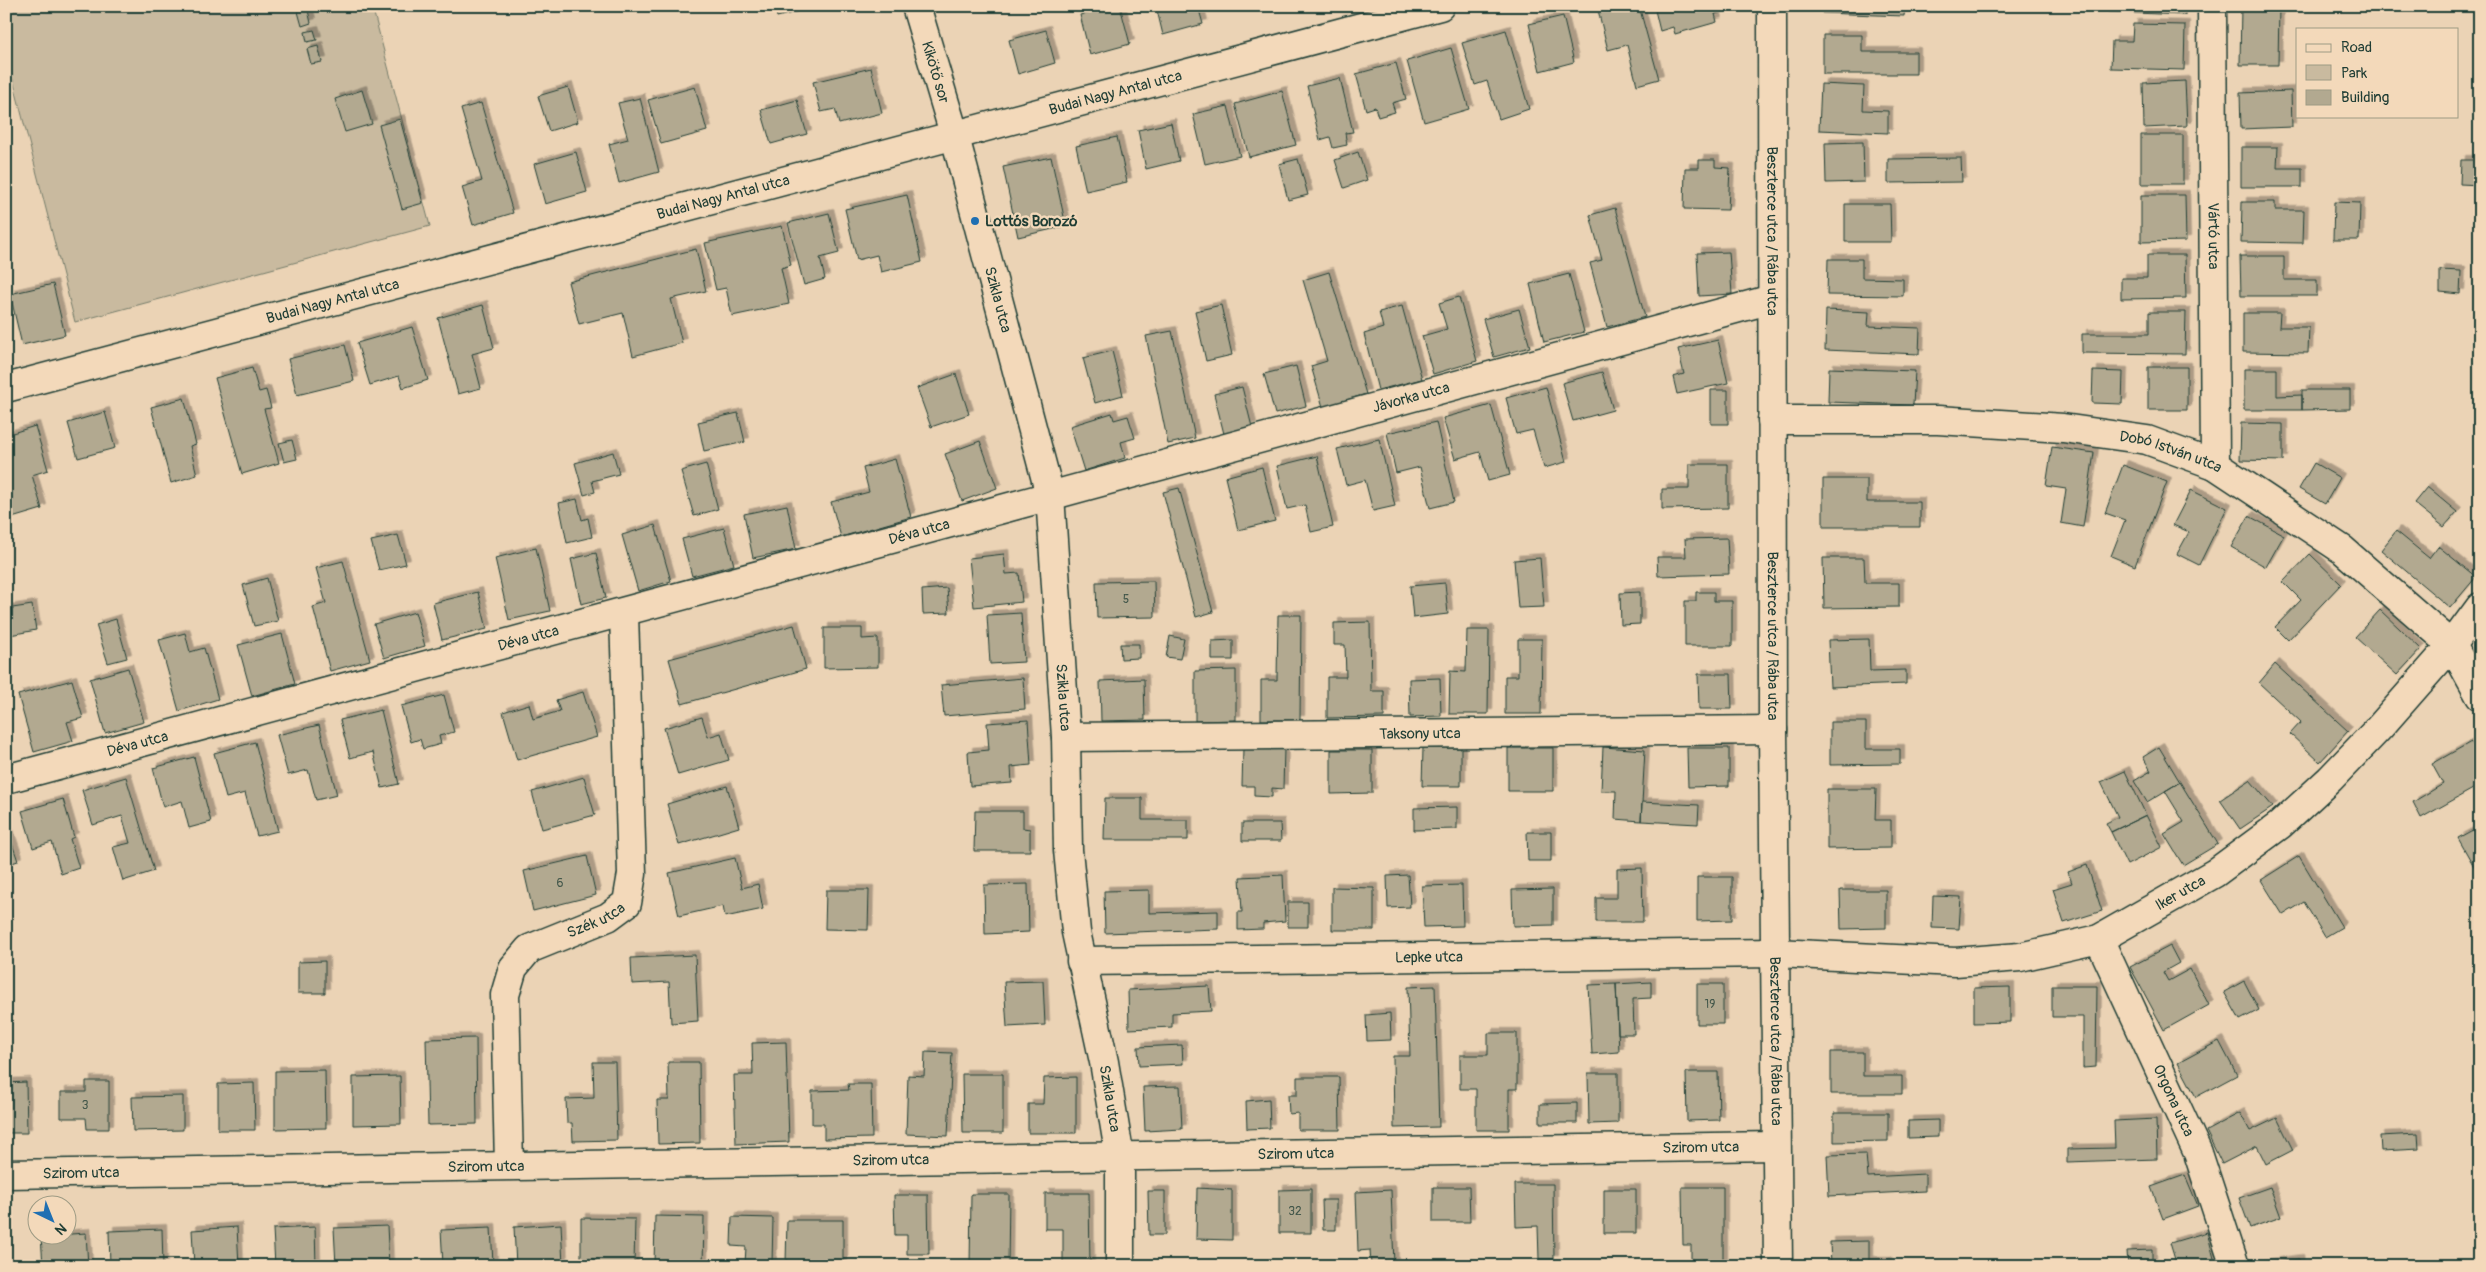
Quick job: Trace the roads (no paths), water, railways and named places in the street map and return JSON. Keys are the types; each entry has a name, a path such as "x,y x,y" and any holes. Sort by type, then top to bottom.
{"street":[{"name":"Kikötő sor","path":"916,6 955,137"},
{"name":"Budai Nagy Antal utca","path":"6,388 955,137 1440,6"},
{"name":"Beszterce utca / Rába utca","path":"1772,6 1772,420 1778,1266"},
{"name":"Vártó utca","path":"2212,6 2215,465"},
{"name":"Szikla utca","path":"955,137 1050,495 1066,737 1068,850 1081,961 1104,1062 1120,1158 1120,1266"},
{"name":"Jávorka utca","path":"1050,495 1772,299"},
{"name":"Dobó István utca","path":"1772,420 1938,420 2064,428 2147,440 2215,465 2343,550 2452,645 2480,696"},
{"name":"Déva utca","path":"6,779 624,614 1050,495"},
{"name":"Iker utca","path":"1776,953 1955,962 2020,957 2099,939 2215,873 2280,825 2330,779 2380,727 2452,645 2480,607"},
{"name":"Szék utca","path":"509,1165 505,995 514,968 529,949 608,916 627,903 632,874 624,614"},
{"name":"Taksony utca","path":"1066,737 1774,730"},
{"name":"Orgona utca","path":"2099,939 2198,1153 2235,1266"},
{"name":"Lepke utca","path":"1081,961 1776,953"},
{"name":"Szirom utca","path":"6,1174 509,1165 1120,1158 1776,1146"}],"place":[{"name":"Lottós Borozó","path":"975,221"}]}
